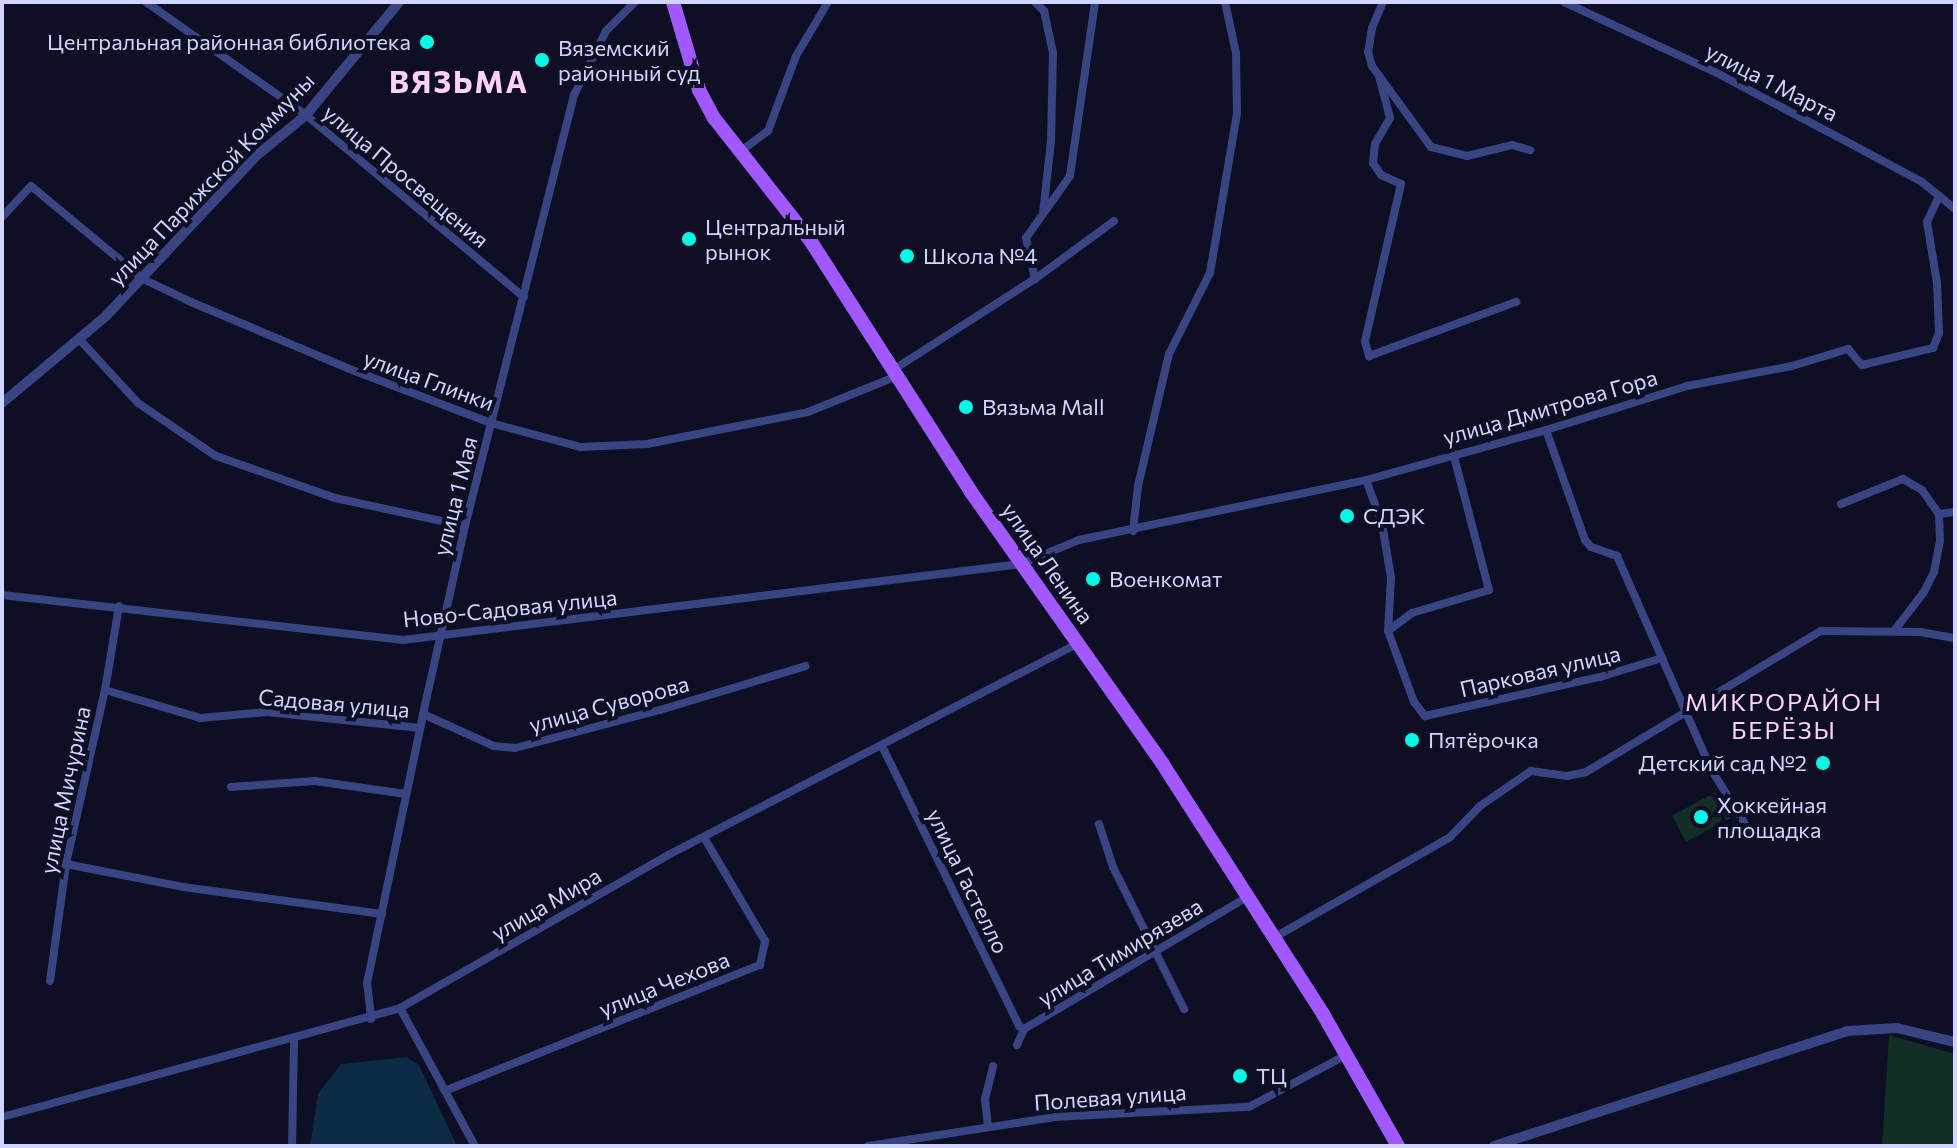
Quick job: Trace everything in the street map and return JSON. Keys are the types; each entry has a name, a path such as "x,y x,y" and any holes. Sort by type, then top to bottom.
{"main road":[{"name":"улица Ленина","path":"673,2 699,90 714,118 810,240 1021,564 1249,896 1398,1146"}],"street":[{"name":"улица Просвещения","path":"146,2 306,115 524,297"},
{"name":"улица Парижской Коммуны","path":"2,403 79,339 143,279 255,157 306,115 399,2"},
{"name":"улица 1 Мая","path":"371,1019 367,983 423,714 465,526 574,95 606,31 635,2"},
{"path":"741,151 768,131 796,56 828,2"},
{"path":"1035,2 1044,11 1053,53 1051,141 1042,214"},
{"path":"1035,279 1026,238 1070,176 1095,2"},
{"path":"1133,531 1138,486 1169,354 1210,273 1237,113 1236,53 1225,2"},
{"path":"1383,2 1372,28 1368,52 1379,76 1390,118 1375,144 1373,163 1381,175 1401,184 1365,341 1369,356 1516,302"},
{"name":"улица 1 Марта","path":"1564,2 1715,72 1922,182 1955,209"},
{"path":"1379,76 1431,147 1467,156 1512,145 1530,150"},
{"name":"улица Глинки","path":"2,217 31,186 143,279 347,368 491,423 580,447 647,444 808,412 895,373 1035,279 1114,221"},
{"name":"улица Дмитрова Гора","path":"1021,564 1079,540 1366,480 1453,453 1546,430 1687,386 1792,366 1848,349 1862,365 1933,348 1939,333 1937,283 1927,222 1939,196"},
{"path":"79,339 138,403 216,456 335,498 465,526"},
{"path":"1546,430 1585,540 1591,547 1617,556 1711,769 1748,829"},
{"path":"1388,631 1412,613 1489,590 1453,453"},
{"path":"1841,504 1903,479 1922,490 1939,514 1940,541 1934,572 1924,592 1894,631"},
{"path":"1366,480 1382,523 1391,578 1388,631"},
{"path":"1939,514 1955,512"},
{"name":"Ново-Садовая улица","path":"2,595 403,640 440,638 1021,564"},
{"name":"улица Мичурина","path":"50,981 66,864 105,690 119,606"},
{"name":"Парковая улица","path":"1388,631 1414,702 1425,716 1600,677 1662,658"},
{"path":"1275,937 1450,837 1480,806 1531,771 1567,776 1586,772 1683,710 1821,631 1894,631 1955,638"},
{"name":"улица Мира","path":"3,1113 371,1019 400,1008 668,855 705,839 1077,644"},
{"name":"улица Суворова","path":"423,714 494,746 515,748 660,710 806,666"},
{"name":"Садовая улица","path":"105,690 200,718 267,712 420,728"},
{"name":"улица Гастелло","path":"882,746 1019,1026 1024,1029"},
{"path":"231,787 315,781 406,794"},
{"path":"1099,824 1113,867 1184,1009"},
{"name":"улица Чехова","path":"447,1090 760,965 765,941 705,839"},
{"path":"66,864 183,887 382,914"},
{"name":"улица Тимирязева","path":"1017,1045 1024,1029 1249,896"},
{"path":"400,1008 475,1146"},
{"path":"1494,1146 1847,1031 1897,1028 1955,1042"},
{"path":"292,1146 294,1038"},
{"name":"Полевая улица","path":"868,1146 1069,1116 1249,1107 1344,1056"},
{"path":"988,1127 985,1099 993,1066"}],"green space":[{"name":"Хоккейная площадка","path":"1716,792 1730,818 1686,842 1672,815"},
{"path":"1889,1035 1955,1054 1955,1146 1882,1146"}],"water":[{"path":"407,1057 419,1065 457,1146 310,1146 318,1094 341,1064"}],"place":[{"name":"Центральная районная библиотека","path":"427,42"},
{"name":"Вяземский районный суд","path":"542,60"},
{"name":"Центральный рынок","path":"689,239"},
{"name":"Школа №4","path":"907,256"},
{"name":"Вязьма Mall","path":"966,407"},
{"name":"СДЭК","path":"1347,516"},
{"name":"Военкомат","path":"1093,579"},
{"name":"Пятёрочка","path":"1412,740"},
{"name":"Детский сад №2","path":"1823,763"},
{"name":"Хоккейная площадка","path":"1701,817"},
{"name":"ТЦ","path":"1240,1076"}],"district":[{"name":"ВЯЗЬМА","path":"459,81"},
{"name":"МИКРОРАЙОН БЕРЁЗЫ","path":"1784,716"}]}
